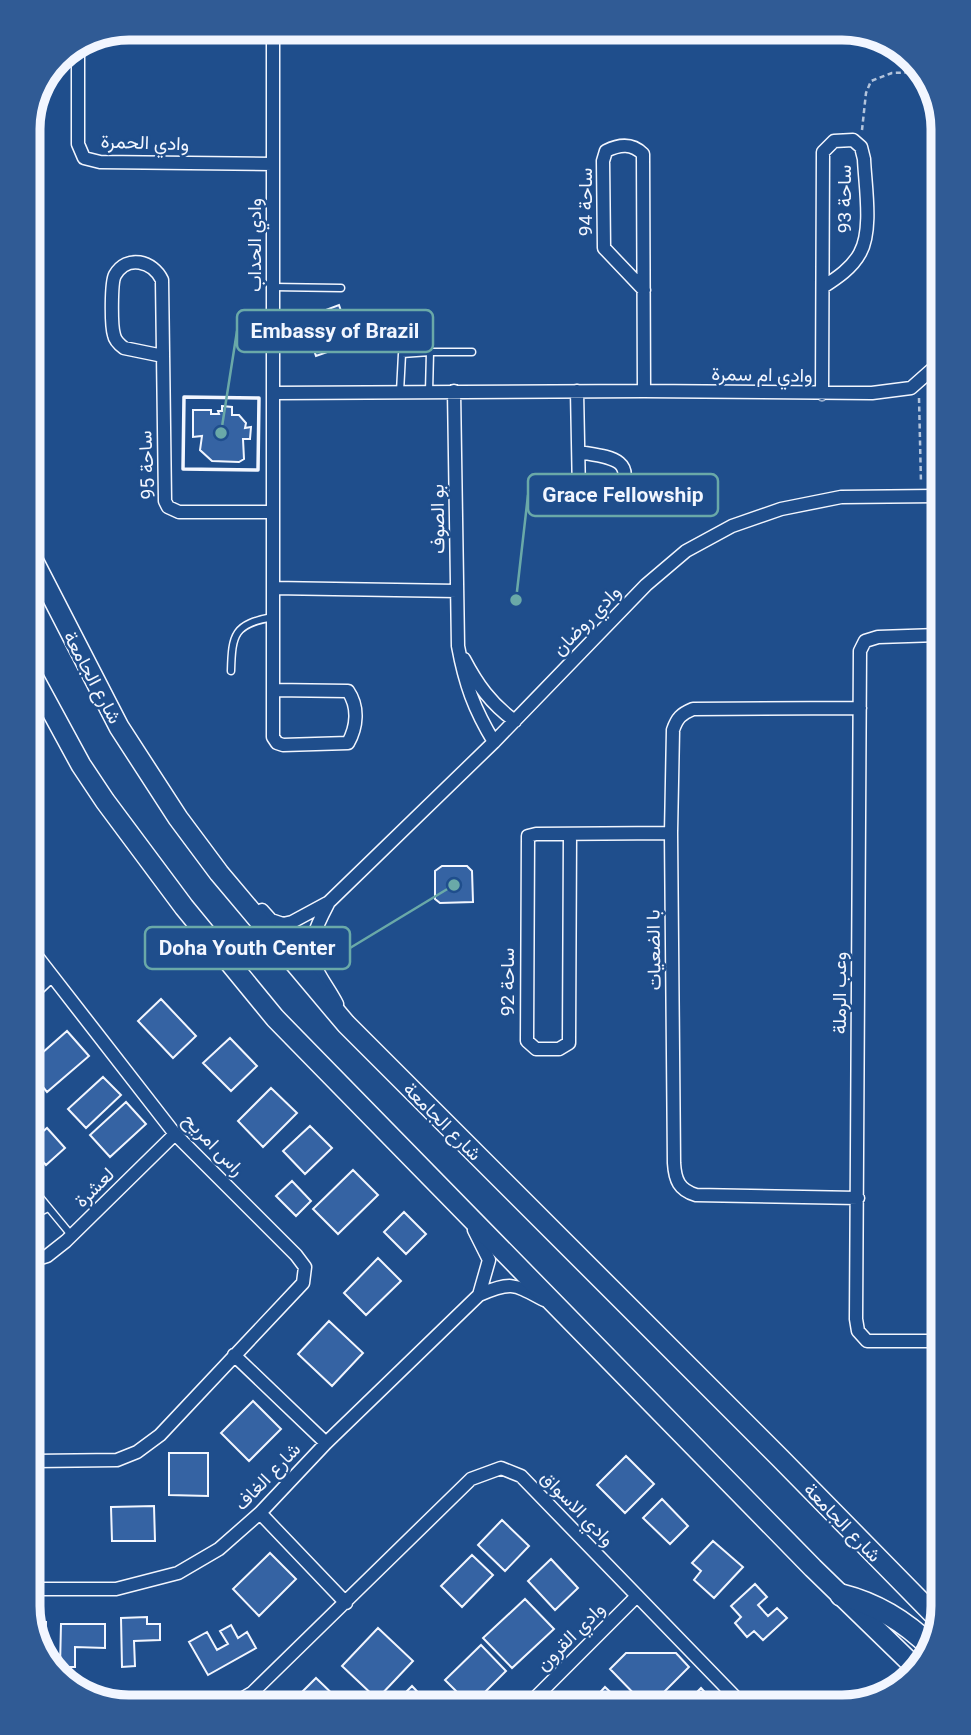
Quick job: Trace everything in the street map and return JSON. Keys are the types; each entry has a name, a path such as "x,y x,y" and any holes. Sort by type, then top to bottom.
{"highway":[{"path":"841,1595 886,1612 924,1640"}],"main road":[{"name":"شارع الجامعة","path":"40,573 119,727 178,818 219,873 346,1024 931,1611"},
{"path":"40,691 81,765 105,801 213,943 275,1018 910,1662"}],"street":[{"name":"وادي الحداب","path":"273,40 273,164 273,287 273,393 273,512 273,588 273,617 273,690 273,737 283,746 348,743 356,717 353,699 348,691 273,690"},
{"name":"وادي الحمرة","path":"78,57 78,144 84,158 100,162 273,164"},
{"name":"ساحة 93","path":"822,394 824,152 834,141 853,140 861,147 864,159 867,234 860,254 843,275 824,287"},
{"name":"ساحة 94","path":"644,290 604,248 603,161 606,150 615,146 632,146 643,154 644,290 644,391"},
{"name":"ساحة 95","path":"163,356 124,348 114,335 112,279 122,266 146,263 153,267 162,280 163,356 164,495 168,507 179,512 273,512"},
{"name":"وادي ام سمرة","path":"273,393 872,393 911,388 931,371"},
{"name":"بو الصوف","path":"454,391 458,646 464,681 472,703 494,742"},
{"path":"577,391 579,494 584,498 600,501 619,495 625,477 624,467 618,460 579,452"},
{"name":"وادي روضان","path":"219,873 243,891 271,920 282,924 292,922 329,902 494,742 646,585 686,551 732,526 781,509 841,497 931,496"},
{"path":"273,588 457,591"},
{"name":"وعب الرملة","path":"931,635 878,637 865,642 860,651 856,1319 858,1331 867,1341 931,1341"},
{"name":"بو الصوف","path":"458,646 477,684 498,709 514,721"},
{"name":"با الضعيات","path":"858,1198 696,1195 685,1192 678,1184 674,1163 671,833 673,730 682,713 693,709 860,708"},
{"name":"ساحة 92","path":"570,834 569,1043 559,1049 536,1049 527,1041 528,836 536,834 671,833"},
{"name":"وادي روضان","path":"329,902 313,936 312,957 346,1024"},
{"name":"راس امريح","path":"40,961 175,1134 305,1267 303,1283 160,1436 137,1452 117,1460 40,1461"},
{"path":"40,986 51,976"},
{"name":"لعشرة","path":"40,1258 47,1256 72,1236 175,1134"},
{"path":"449,1195 479,1238 489,1260 480,1294"},
{"name":"شارع الغاف","path":"40,1589 116,1589 178,1573 219,1549 260,1513 326,1443 480,1294 503,1285 519,1286 562,1310"},
{"path":"234,1354 326,1443"},
{"name":"وادي الاسواق","path":"249,1695 471,1479 501,1468 521,1476 733,1695"},
{"path":"260,1513 346,1603"},
{"name":"وادي القرون","path":"538,1695 636,1597"}],"lane":[{"path":"273,287 341,288"},
{"path":"429,392 430,352"},
{"path":"400,392 402,354 472,352"},
{"path":"231,671 232,643 239,629 252,621 273,617"},
{"path":"40,1198 72,1236"},
{"path":"40,1212 48,1208"}],"path":[{"path":"861,147 866,93 871,81 892,73 910,72"},
{"path":"918,383 922,496"}],"building":[{"path":"339,305 344,320 330,325 339,348 316,356 305,325 326,318 323,311"},
{"path":"222,406 232,407 232,415 239,415 246,423 245,428 251,427 250,439 243,439 244,459 239,462 212,461 200,450 202,436 193,437 193,410 211,410 211,414 219,414"},
{"path":"442,866 467,866 472,871 473,902 440,903 435,899 435,871"},
{"path":"161,999 196,1036 173,1058 138,1021"},
{"path":"67,1031 89,1056 47,1092 40,1084 40,1055"},
{"path":"230,1038 257,1066 231,1091 203,1063"},
{"path":"103,1077 121,1095 86,1128 68,1109"},
{"path":"271,1088 297,1113 263,1147 238,1121"},
{"path":"126,1102 146,1124 110,1157 90,1135"},
{"path":"310,1126 332,1148 305,1174 283,1151"},
{"path":"47,1128 65,1148 46,1165 40,1159 40,1134"},
{"path":"353,1170 378,1195 338,1234 313,1209"},
{"path":"292,1181 311,1201 296,1216 276,1196"},
{"path":"404,1212 426,1234 406,1254 384,1232"},
{"path":"378,1258 401,1281 366,1315 344,1293"},
{"path":"329,1321 363,1353 332,1386 298,1354"},
{"path":"253,1401 281,1429 249,1461 221,1433"},
{"path":"169,1453 208,1453 208,1496 169,1495"},
{"path":"626,1456 654,1484 625,1513 597,1485"},
{"path":"662,1499 688,1526 670,1544 643,1518"},
{"path":"154,1506 155,1541 112,1541 111,1507"},
{"path":"502,1520 529,1546 505,1571 478,1545"},
{"path":"713,1541 743,1567 714,1598 694,1580 701,1571 692,1563"},
{"path":"270,1553 296,1579 259,1616 233,1589"},
{"path":"472,1555 493,1575 462,1607 441,1586"},
{"path":"551,1559 578,1588 555,1610 528,1581"},
{"path":"755,1584 767,1597 758,1605 768,1616 777,1608 787,1618 763,1640 754,1631 747,1637 735,1623 741,1617 731,1606"},
{"path":"525,1599 554,1629 512,1668 483,1638"},
{"path":"147,1617 147,1624 160,1624 160,1640 134,1641 135,1666 122,1667 121,1618"},
{"path":"42,1622 46,1622 46,1636"},
{"path":"61,1624 105,1624 105,1648 75,1647 75,1667 65,1667 60,1662"},
{"path":"231,1625 238,1638 247,1632 256,1648 208,1675 189,1642 207,1632 217,1650 228,1644 220,1631"},
{"path":"378,1628 413,1661 381,1695 373,1695 342,1666"},
{"path":"481,1645 506,1671 482,1695 460,1695 445,1680"},
{"path":"626,1653 676,1653 689,1667 661,1695 635,1695 610,1669"},
{"path":"316,1678 334,1695 299,1695"},
{"path":"412,1686 420,1695 403,1695"},
{"path":"605,1687 614,1695 598,1695"},
{"path":"701,1688 707,1695 694,1695"}],"wall":[{"path":"184,397 259,398 258,470 183,469 184,397"}],"place":[{"name":"Embassy of Brazil","path":"221,433"},
{"name":"Grace Fellowship","path":"516,600"},
{"name":"Doha Youth Center","path":"454,885"}]}
